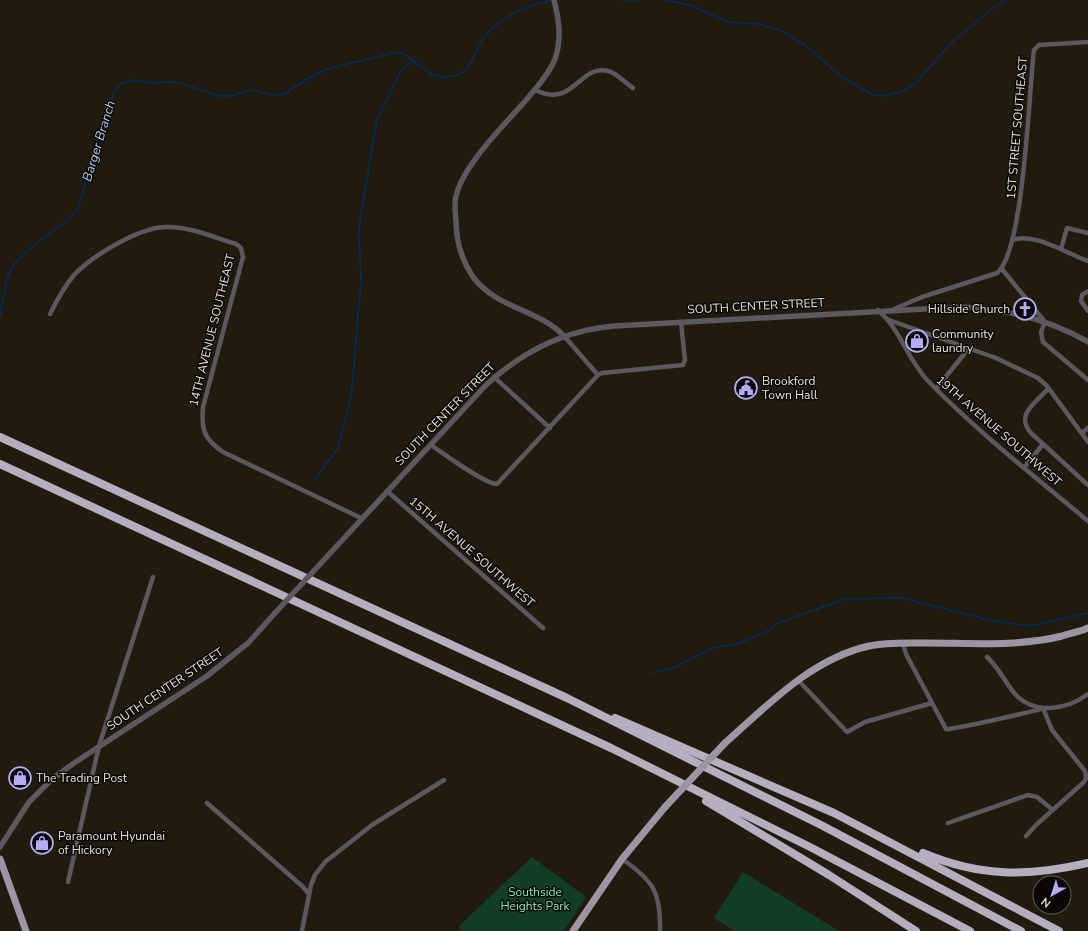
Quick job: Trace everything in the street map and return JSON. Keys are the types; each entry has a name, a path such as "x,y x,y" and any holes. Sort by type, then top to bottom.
{"highway":[{"path":"0,437 585,707 823,826 1021,931"},
{"path":"0,464 538,713 810,847 970,931"},
{"path":"585,707 652,733 799,796 875,833 1059,931"},
{"path":"668,778 829,875 916,931"},
{"path":"875,833 950,863 983,871 1026,873 1088,863"},
{"path":"880,908 909,931"}],"main road":[{"path":"573,931 622,860 664,807 725,743 798,680 830,660 851,651 883,644 1031,641 1057,637 1088,628"},
{"path":"0,860 26,931"}],"street":[{"path":"554,0 559,26 558,46 549,70 535,90 465,175 456,200 456,232 462,259 472,275 482,286 501,301 550,325 564,336 598,375"},
{"name":"1ST STREET SOUTHEAST","path":"1002,269 1013,240 1019,209 1034,50 1038,46 1088,42"},
{"path":"535,90 550,95 563,94 591,73 603,70 616,75 633,88"},
{"name":"14TH AVENUE SOUTHEAST","path":"50,314 66,286 82,267 124,241 151,230 164,227 181,228 236,244 242,248 243,257 203,407 202,421 208,440 223,452 361,518"},
{"path":"1061,249 1067,228 1088,233"},
{"path":"1013,240 1024,239 1035,241 1061,249 1088,261"},
{"path":"894,309 922,297 997,273 1002,269 1045,322 1041,332 1043,342 1088,380"},
{"path":"1088,291 1082,295 1080,300 1088,311"},
{"name":"SOUTH CENTER STREET","path":"0,847 25,808 36,794 67,768 223,664 248,643 361,518 494,377 524,355 564,336 604,327 948,306 1008,312 1045,322 1088,342"},
{"name":"19TH AVENUE SOUTHWEST","path":"878,310 889,320 919,371 936,389 1024,468 1088,521"},
{"path":"889,320 1016,366 1038,378 1048,388 1088,442"},
{"path":"431,444 493,484 500,482 598,375 602,373 683,365 685,360 681,322"},
{"path":"936,389 969,348"},
{"path":"494,377 550,428"},
{"path":"1048,388 1024,418 1026,428 1088,485"},
{"path":"1082,433 1088,428"},
{"path":"1024,468 1044,444"},
{"name":"15TH AVENUE SOUTHWEST","path":"386,491 543,628"},
{"path":"68,882 99,746 154,577"},
{"path":"902,643 906,654 946,729 1008,716 1032,713 1043,708 1067,705 1088,694"},
{"path":"987,657 995,664 1020,699 1032,706 1043,708"},
{"path":"798,680 843,731 848,732 865,722 932,703"},
{"path":"1026,836 1084,782 1087,776 1085,771 1052,730 1043,708"},
{"path":"302,931 309,894 315,875 325,862 372,825 444,780"},
{"path":"948,823 1028,795 1037,797 1053,810"},
{"path":"207,803 302,886 309,894"},
{"path":"622,860 644,876 653,887 660,908 660,931"}],"green space":[{"name":"Southside Heights Park","path":"532,857 586,897 564,931 461,931 459,926"},
{"path":"743,872 839,931 735,931 714,918"}],"waterway":[{"name":"Barger Branch","path":"0,316 8,274 14,264 34,245 64,223 78,209 101,127 115,90 120,84 134,80 151,83 176,82 219,96 230,96 253,90 272,95 284,94 307,79 327,69 397,52 408,57 430,73 444,77 453,76 465,71 484,37 504,19 524,9 552,0"},
{"name":"Barger Branch","path":"620,0 640,0"},
{"name":"Barger Branch","path":"666,0 693,6 728,22 759,24 780,30 805,45 842,77 873,95 884,96 904,91 915,84 951,43 1005,0"},
{"path":"315,479 338,448 351,398 361,283 359,233 360,220 377,120 401,71 412,62"},
{"path":"652,673 676,667 712,648 737,644 768,631 778,623 845,599 902,598 994,621 1021,625 1036,625 1088,613"}],"place":[{"name":"Hillside Church","path":"1025,309"},
{"name":"Community laundry","path":"917,341"},
{"name":"Brookford Town Hall","path":"746,388"},
{"name":"The Trading Post","path":"20,778"},
{"name":"Paramount Hyundai of Hickory","path":"42,843"}]}
